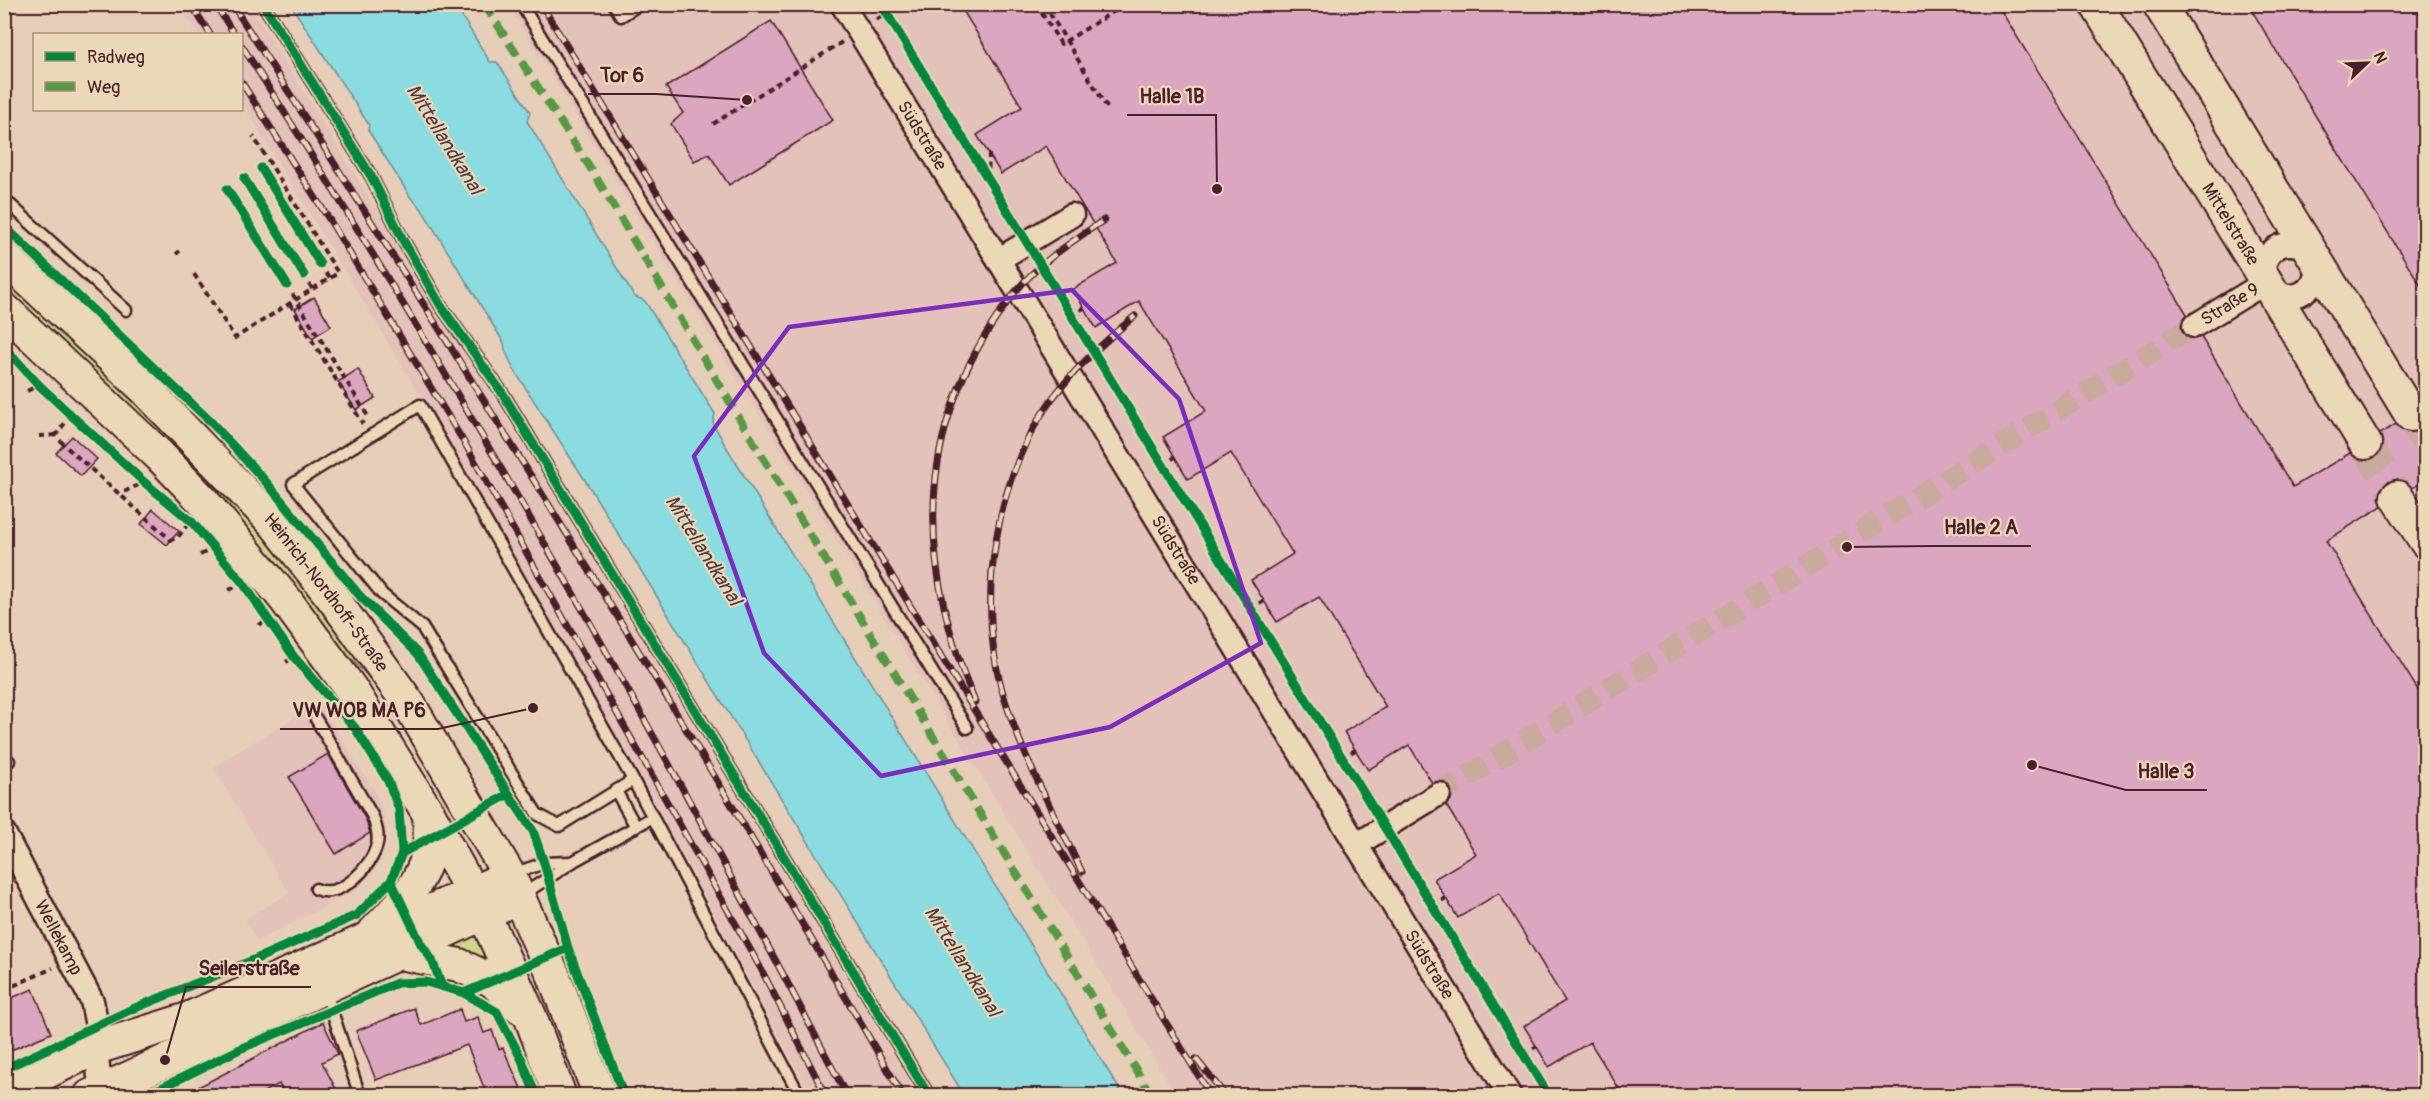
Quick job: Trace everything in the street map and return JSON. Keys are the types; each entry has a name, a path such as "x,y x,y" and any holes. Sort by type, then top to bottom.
{"street":[{"name":"Südstraße","path":"842,4 1510,1095"},
{"name":"Mittelstraße","path":"2096,4 2365,443"},
{"path":"2159,4 2410,415"},
{"path":"998,260 1072,215"},
{"path":"2293,243 2301,246 2313,256 2315,277 2301,294 2282,295 2275,292 2266,282 2264,263 2268,254 2277,246 2293,243"},
{"name":"Heinrich-Nordhoff-Straße","path":"4,257 143,387 275,525 335,601 409,704 514,886 554,974 600,1095"},
{"name":"Straße 9","path":"2194,326 2266,282"},
{"name":"Heinrich-Nordhoff-Straße","path":"4,309 160,456 202,500 275,587 351,689 429,814 479,903 530,1016 560,1095"},
{"path":"2397,497 2426,542"},
{"path":"1356,844 1439,794"},
{"path":"366,940 402,904 425,865 430,838 429,814"},
{"name":"Wellekamp","path":"4,833 92,1001 97,1026 97,1094"},
{"path":"97,1094 400,953 479,903 514,886"},
{"path":"4,1093 96,1048 184,1020 366,940 479,903"},
{"path":"400,953 459,965 493,981 530,1016"}],"lane":[{"path":"263,4 371,176 403,240 441,306 503,394 929,1095"},
{"path":"521,4 967,728"},
{"path":"614,4 621,16 640,4"},
{"path":"4,199 126,310"},
{"path":"633,780 559,826 537,814 422,627 382,594 293,484 420,405 633,780 800,1095"},
{"path":"316,719 373,817 378,842 368,864 352,880 333,891 324,893 316,889"},
{"path":"616,791 636,827"},
{"path":"514,886 574,861 653,817"},
{"path":"514,886 544,863 574,861"},
{"path":"324,987 360,1095"}],"path":[{"path":"713,124 900,4"},
{"path":"1036,4 1061,44 1126,4"},
{"path":"1044,4 1108,109"},
{"path":"253,136 309,245"},
{"path":"988,154 988,180"},
{"path":"194,274 198,284 235,338 338,273 273,188"},
{"path":"314,255 330,279"},
{"path":"298,265 313,290"},
{"path":"281,275 362,406"},
{"path":"290,304 363,424"},
{"path":"1071,315 1084,308"},
{"path":"27,391 39,385"},
{"path":"56,435 71,415"},
{"path":"39,436 56,435 171,540 178,537 191,520"},
{"path":"1163,465 1175,457"},
{"path":"124,492 144,482"},
{"path":"200,555 214,548"},
{"path":"229,590 243,583"},
{"path":"1251,609 1264,601"},
{"path":"259,625 268,621"},
{"path":"286,662 294,657"},
{"path":"1342,758 1355,750"},
{"path":"1433,906 1446,898"},
{"path":"4,990 70,960"},
{"path":"1524,1054 1537,1046"}],"highlighted area":[{"path":"1072,290 1179,399 1261,643 1110,727 881,776 764,653 694,456 789,327"}],"shaded area":[{"path":"178,5 250,5 520,440 917,1095 811,1095 645,785 543,606 411,380 243,105 243,33 197,33"},
{"path":"508,5 2425,5 2425,1095 1177,1095"},
{"path":"319,703 376,794 386,830 385,846 379,863 357,890 257,941 245,919 289,893 213,767"}],"green space":[{"path":"4,273 135,395 287,557 382,685 410,736 379,688 332,639 125,404 5,293"},
{"path":"477,928 495,964 437,950"}],"water":[{"name":"Mittellandkanal","path":"291,5 455,5 490,62 497,62 530,112 527,121 634,296 645,301 715,414 713,423 724,443 1123,1095 964,1095 590,488 514,370 504,343 421,208 411,198 368,130 369,125"}],"building":[{"path":"959,4 1997,4 2187,314 2181,326 2183,333 2194,339 2201,337 2293,487 2350,453 2365,461 2375,458 2383,443 2380,434 2396,424 2402,430 2411,433 2420,431 2426,425 2426,480 2412,488 2405,481 2397,479 2388,482 2381,489 2379,498 2382,506 2326,541 2426,703 2426,1095 1623,1095 1590,1042 1549,1067 1524,1026 1565,1001 1499,893 1458,918 1434,879 1476,854 1446,805 1451,800 1451,787 1445,782 1432,783 1409,745 1368,770 1344,732 1386,707 1319,597 1277,622 1251,580 1293,554 1231,453 1188,479 1163,437 1206,411 1139,301 1096,328 1073,289 1117,263 1046,146 1001,174 977,135 1022,107"},
{"path":"2248,4 2426,4 2426,294 2310,107"},
{"path":"771,21 833,120 729,185 709,154 694,161 671,124 683,113 666,87"},
{"path":"314,297 331,326 312,338 295,309"},
{"path":"358,369 375,398 356,410 338,382"},
{"path":"72,436 97,459 81,476 56,453"},
{"path":"153,509 179,531 167,545 141,524"},
{"path":"328,754 366,820 370,833 336,854 289,777"},
{"path":"33,989 51,1033 4,1053 4,1001"},
{"path":"414,1008 421,1025 460,1009 464,1022 478,1017 484,1033 492,1030 499,1049 503,1048 524,1095 487,1095 467,1045 376,1080 356,1031"},
{"path":"323,1022 338,1054 322,1062 339,1095 285,1095 279,1084 258,1095 183,1095"}],"tunnel":[{"path":"1439,794 2194,326"},
{"path":"2411,415 2426,440"},
{"path":"2365,443 2397,497"}],"railway":[{"path":"191,4 209,33"},
{"path":"215,4 233,33"},
{"path":"232,4 405,274 574,546 740,820 903,1096"},
{"path":"541,4 1211,1096"},
{"path":"243,48 403,303 556,564 704,828 847,1096"},
{"path":"243,85 329,219 468,449 760,967 826,1096"},
{"path":"975,702 955,648 941,595 935,542 935,490 943,439 958,389 983,339 1016,291 1046,261 1104,220"},
{"path":"1082,872 1028,760 1009,713 994,654 991,617 992,578 996,539 1005,501 1017,464 1033,430 1052,399 1071,376 1135,316"},
{"path":"1196,1059 1226,1096"}],"marked path":[{"path":"484,4 593,172 753,441 1152,1096"}],"cycle path":[{"path":"263,4 371,176 403,240 441,306 503,394 929,1096"},
{"path":"881,4 1549,1096"},
{"path":"261,168 320,264"},
{"path":"244,178 304,275"},
{"path":"227,189 287,285"},
{"path":"4,226 210,421 267,483 360,596 418,654 533,831 568,948 624,1096"},
{"path":"4,347 71,415 144,482 191,521 243,583 294,657 355,728 388,781 399,809 402,853 391,881 357,915 130,1010 4,1069"},
{"path":"402,853 509,794"},
{"path":"391,881 421,944 432,960 442,986"},
{"path":"464,993 568,948"},
{"path":"145,1096 242,1048 397,983 426,982 464,993 497,1012 522,1060 536,1096"}],"place":[{"name":"Tor 6","path":"747,100"},
{"name":"Halle 1B","path":"1217,189"},
{"name":"Halle 2 A","path":"1847,547"},
{"name":"VW WOB MA P6","path":"533,708"},
{"name":"Halle 3","path":"2032,765"},
{"name":"Seilerstraße","path":"165,1060"}]}
